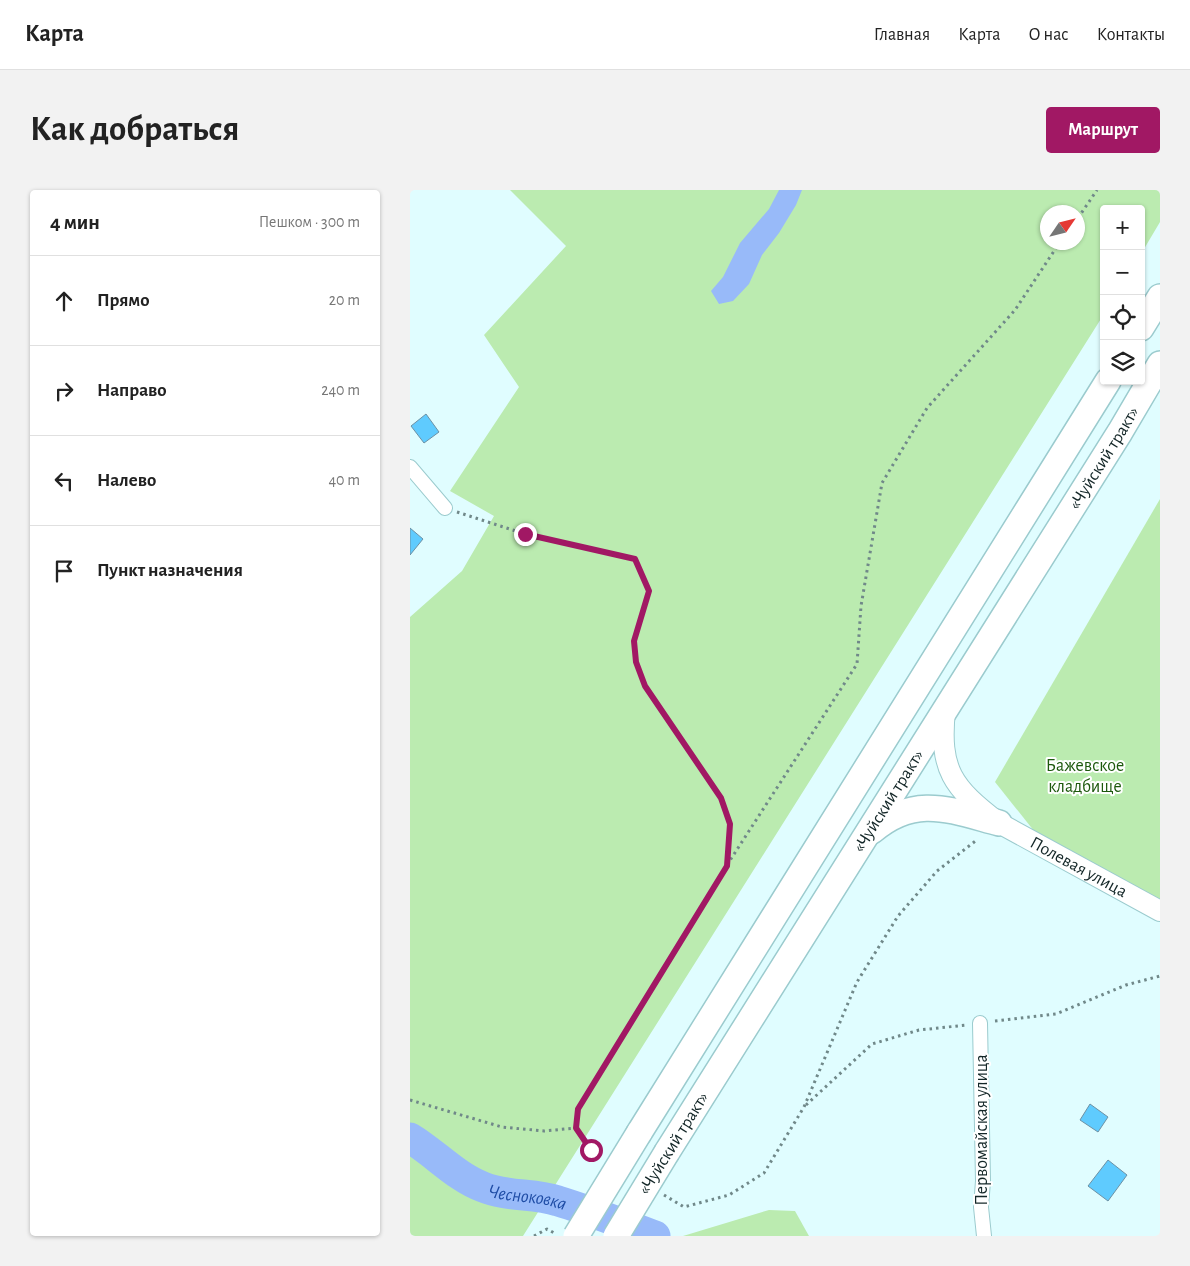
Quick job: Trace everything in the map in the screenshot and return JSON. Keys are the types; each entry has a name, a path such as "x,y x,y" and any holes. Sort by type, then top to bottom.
{"highway":[{"path":"1145,322 1160,298"},
{"name":"«Чуйский тракт»","path":"616,1236 945,708 1120,432 1160,364"},
{"name":"«Чуйский тракт»","path":"576,1236 638,1133 1106,385"},
{"path":"862,842 887,819 914,808 943,808 999,823"}],"street":[{"path":"410,467 445,508"},
{"name":"Полевая улица","path":"945,708 943,747 950,773 966,796 999,823 1160,911"},
{"name":"Первомайская улица","path":"980,1023 983,1181 981,1207 984,1236"}],"path":[{"path":"1085,208 1097,190"},
{"path":"608,1160 591,1150 576,1128 578,1109 584,1096 727,866 857,664 861,606 882,483 928,408 1015,310 1055,250"},
{"path":"445,508 525,534 635,559 649,591 634,641 636,662 645,686 721,798 730,824 727,866"},
{"path":"658,1191 684,1207 729,1195 764,1173 804,1107 857,982 898,916 938,871 999,823"},
{"path":"410,1100 502,1127 544,1131 576,1128"},
{"path":"534,1236 547,1229 560,1236"}],"green space":[{"path":"510,190 1160,190 1160,222 1145,247 1145,205 1100,205 1100,320 523,1236 410,1236 410,617 462,571 494,516 450,491 519,387 484,335 566,246"},
{"name":"Бажевское кладбище","path":"1160,499 1160,903 1038,836 995,782"},
{"path":"769,1210 795,1211 809,1236 683,1236"}],"water":[{"path":"779,190 802,190 796,205 779,233 762,255 749,284 733,301 719,304 711,291 723,277 740,243 769,209"}],"building":[{"path":"426,414 439,432 424,443 411,426"},
{"path":"410,528 423,539 410,555"},
{"path":"1090,1104 1108,1117 1098,1132 1080,1120"},
{"path":"1108,1160 1127,1175 1108,1201 1088,1186"}],"waterway":[{"name":"Чесноковка","path":"410,1138 473,1183 501,1192 558,1201 655,1236"}],"route":[{"path":"525,534 635,559 649,591 634,641 636,662 645,686 721,798 730,824 727,866 584,1096 578,1109 576,1128 591,1150"}]}
